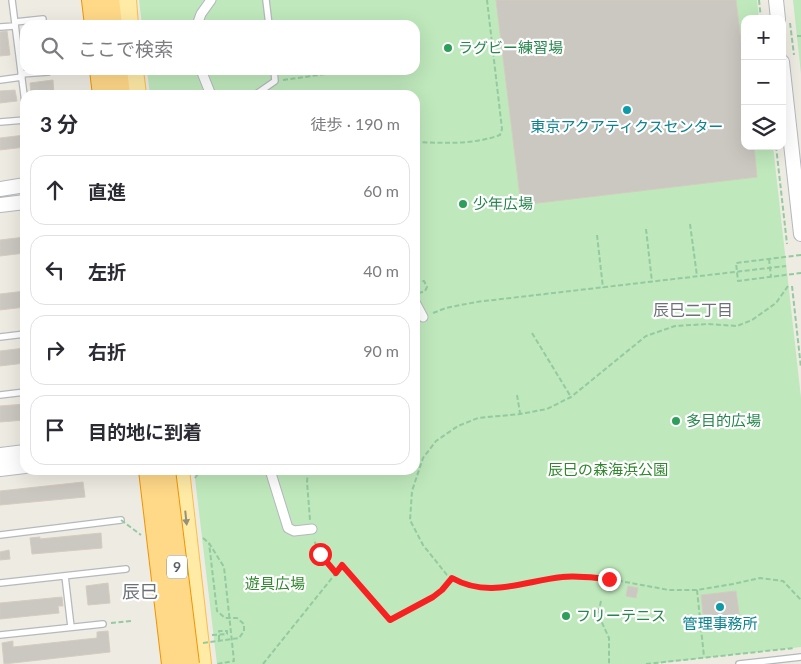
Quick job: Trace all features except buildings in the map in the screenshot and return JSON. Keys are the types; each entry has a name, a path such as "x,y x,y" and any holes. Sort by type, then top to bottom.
{"highway":[{"path":"92,0 94,20"},
{"path":"109,0 111,20"},
{"path":"101,75 102,90"},
{"path":"118,75 119,90"},
{"name":"9","path":"150,475 172,664"},
{"name":"9","path":"164,475 187,664"}],"main road":[{"path":"87,0 89,20"},
{"path":"105,0 107,20"},
{"path":"126,0 128,20"},
{"path":"96,75 97,90"},
{"path":"114,75 115,90"},
{"path":"135,75 136,90"},
{"path":"143,475 165,664"},
{"path":"187,475 202,664"}],"street":[{"path":"199,20 211,0"},
{"path":"776,0 778,15"},
{"path":"203,75 209,90"},
{"path":"786,98 801,234"},
{"path":"0,188 20,186"},
{"path":"0,205 20,203"},
{"path":"420,311 423,317"},
{"path":"0,455 20,453"},
{"path":"0,469 20,467"},
{"path":"272,475 288,528 294,531 312,529"}],"lane":[{"path":"12,0 20,61"},
{"path":"266,0 268,20"},
{"path":"37,20 43,19"},
{"path":"0,27 20,23"},
{"path":"0,80 28,75"},
{"path":"262,90 275,81 274,75"},
{"path":"22,76 24,90"},
{"path":"0,122 20,120"},
{"path":"0,337 20,335"},
{"path":"0,395 20,393"},
{"path":"0,535 121,520"},
{"path":"0,583 126,569"},
{"path":"65,576 71,627"},
{"path":"0,635 103,624"},
{"path":"739,664 801,657"}],"path":[{"path":"420,142 454,143 491,139 500,135 502,129 487,0"},
{"path":"759,0 761,15"},
{"path":"275,81 319,75"},
{"path":"776,150 787,244"},
{"path":"690,224 696,276"},
{"path":"646,229 652,282"},
{"path":"597,235 603,288"},
{"path":"801,255 736,263 738,281 801,273"},
{"path":"769,259 771,277"},
{"path":"423,317 446,308 476,302 786,266"},
{"path":"420,280 424,281 427,287 425,291 420,293"},
{"path":"420,467 423,458 436,441 458,426 478,418 547,409 571,397 646,336 675,326 708,324 737,326 752,320 776,303 790,286 801,368"},
{"path":"532,333 571,397"},
{"path":"517,395 520,414"},
{"path":"308,475 309,508 315,545 336,573"},
{"path":"417,475 412,491 410,520 422,545 447,575 462,584 486,589 502,588 564,576 609,579 669,590 698,590 760,578 783,582 801,600"},
{"path":"201,536 209,543 224,567 234,661 216,664"},
{"path":"263,664 342,565 390,620 433,597 452,578"},
{"path":"698,590 704,658"},
{"path":"601,601 598,614 609,638 609,664"},
{"path":"103,624 131,621"},
{"path":"212,635 220,635 227,634 227,630 219,632 219,641"},
{"path":"646,664 801,647"}],"green space":[{"name":"辰巳の森海浜公園","path":"139,0 757,0 759,15 741,15 741,150 773,150 801,398 801,647 652,664 217,664 195,475 420,475 420,90 149,90 148,75 420,75 420,20 141,20"},
{"path":"793,0 801,0 801,74"}],"place":[{"name":"ラグビー練習場","path":"448,48"},
{"name":"東京アクアティクスセンター","path":"627,110"},
{"name":"少年広場","path":"463,204"},
{"name":"多目的広場","path":"676,421"},
{"name":"管理事務所","path":"720,607"},
{"name":"フリーテニス","path":"566,616"}],"district":[{"name":"辰巳二丁目","path":"693,310"},
{"name":"辰巳","path":"140,592"}],"route":[{"path":"320,554 336,573 342,565 390,620 433,597 452,578 462,584 486,589 502,588 564,576 609,579"}],"park label":[{"name":"遊具広場","path":"275,584"}]}
